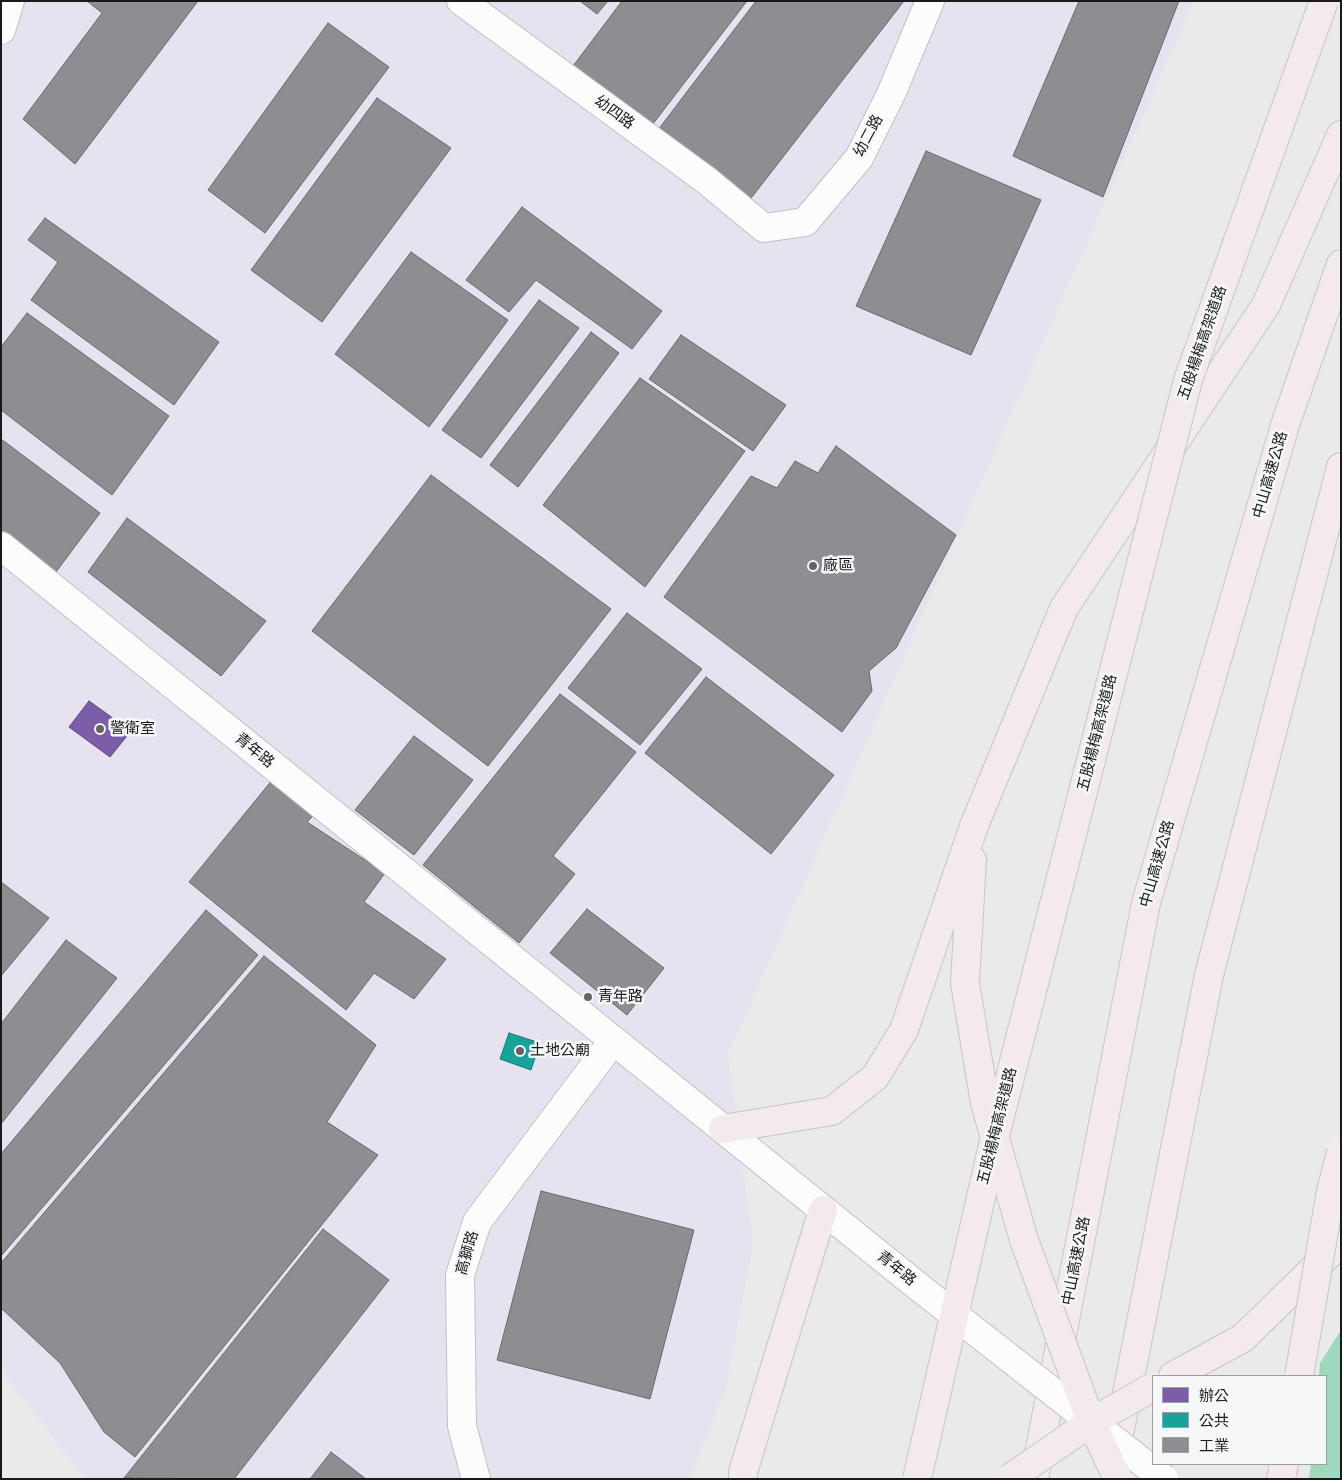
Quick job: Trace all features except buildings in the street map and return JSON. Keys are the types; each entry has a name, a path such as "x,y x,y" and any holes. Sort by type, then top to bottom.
{"highway":[{"name":"五股楊梅高架道路","path":"916,1479 996,1131 1188,380 1324,1"},
{"path":"723,1130 832,1111 876,1077 904,1030 974,826 1064,608 1266,305 1341,135"},
{"name":"中山高速公路","path":"1034,1479 1146,903 1285,425 1341,264"},
{"path":"1110,1479 1209,975 1341,467"},
{"path":"974,826 965,983 987,1112 1024,1240 1091,1422 1118,1479"},
{"path":"1299,1375 1331,1191 1341,1152"},
{"path":"743,1479 743,1472 823,1210"},
{"path":"1175,1375 1242,1338 1341,1242"},
{"path":"1009,1479 1091,1422 1152,1388"},
{"path":"1281,1479 1284,1465"}],"street":[{"path":"1,30 10,1"},
{"name":"幼四路","path":"461,1 706,180 764,228"},
{"name":"幼二路","path":"764,228 805,222 859,158 891,94 930,1"},
{"name":"青年路","path":"1,546 723,1130 920,1288 1164,1479"},
{"name":"高獅路","path":"476,1479 462,1426 460,1275 477,1222 613,1041"}],"shaded area":[{"path":"1,1 1194,1 728,1055 753,1245 725,1391 690,1479 85,1479 1,1370"}],"green space":[{"path":"1341,1330 1341,1479 1309,1479 1311,1465 1327,1465 1327,1375 1319,1375 1320,1363"}],"place":[{"name":"廠區","path":"813,566"},
{"name":"警衛室","path":"100,729"},
{"name":"青年路","path":"588,997"},
{"name":"土地公廟","path":"520,1051"}]}
